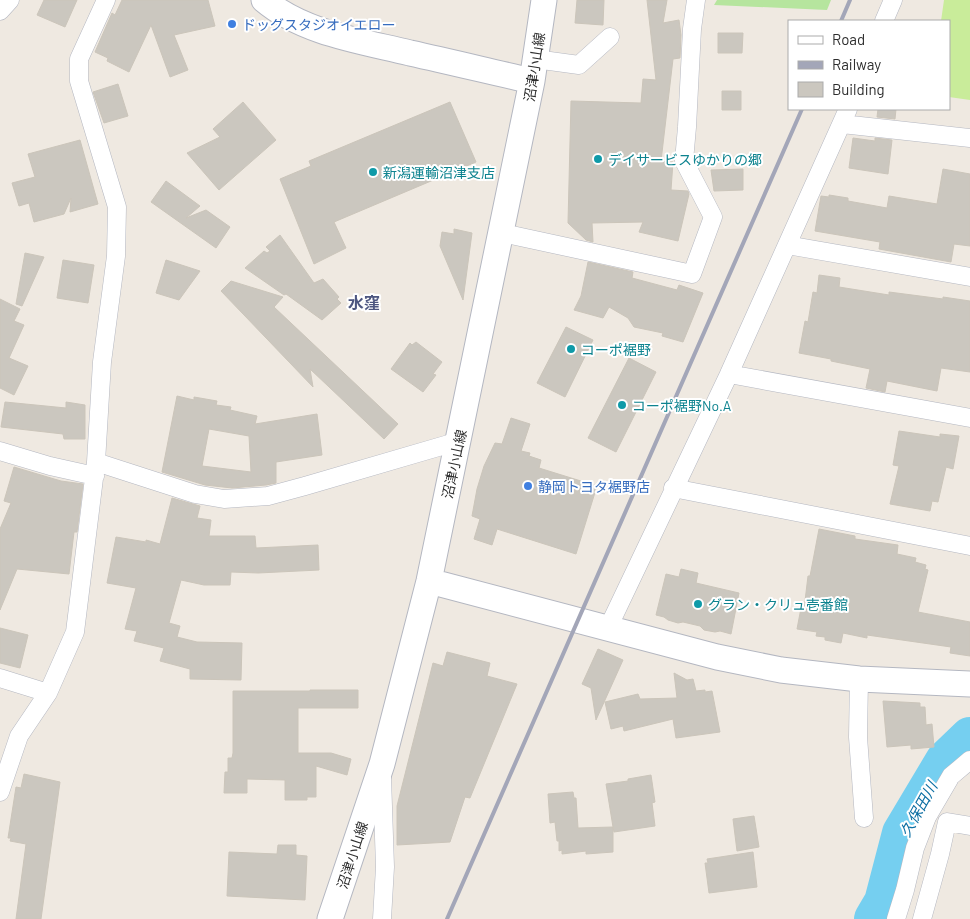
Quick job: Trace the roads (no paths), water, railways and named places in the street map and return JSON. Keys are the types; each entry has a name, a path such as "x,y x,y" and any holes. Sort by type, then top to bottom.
{"main road":[{"path":"264,0 272,7 305,24 351,39 534,70"},
{"name":"沼津小山線","path":"330,919 382,764 429,581 502,233 534,70 544,0"},
{"path":"429,581 726,659 781,670 860,679 970,684"}],"street":[{"path":"0,11 10,0"},
{"path":"0,792 19,736 48,693 75,632 95,469 102,362 116,256 117,207 79,81 79,59 106,0"},
{"path":"502,233 692,274 713,217 684,161 692,29 696,0"},
{"path":"884,20 893,0"},
{"path":"534,70 579,65 610,37"},
{"path":"608,628 673,488 729,374 845,116 970,138"},
{"path":"787,245 970,277"},
{"path":"729,374 970,418"},
{"path":"0,451 50,466 95,469 195,494 224,498 268,496 459,441"},
{"path":"673,488 970,546"},
{"path":"0,678 48,693"},
{"path":"860,679 858,737 864,818"},
{"path":"896,919 915,848 927,817 951,776 970,760"},
{"path":"382,764 385,867 382,919"},
{"path":"927,817 970,826"},
{"path":"922,919 947,822"}],"waterway":[{"name":"久保田川","path":"874,919 884,902 902,833 945,761 970,737"}],"railway":[{"path":"841,20 850,0"},
{"path":"447,919 802,110"}],"place":[{"name":"ドッグスタジオイエロー","path":"232,24"},
{"name":"デイサービスゆかりの郷","path":"598,159"},
{"name":"新潟運輸沼津支店","path":"373,172"},
{"name":"コーポ裾野","path":"571,349"},
{"name":"コーポ裾野No.A","path":"622,405"},
{"name":"静岡トヨタ裾野店","path":"528,486"},
{"name":"グラン・クリュ壱番館","path":"698,604"}],"district":[{"name":"水窪","path":"364,302"}]}
